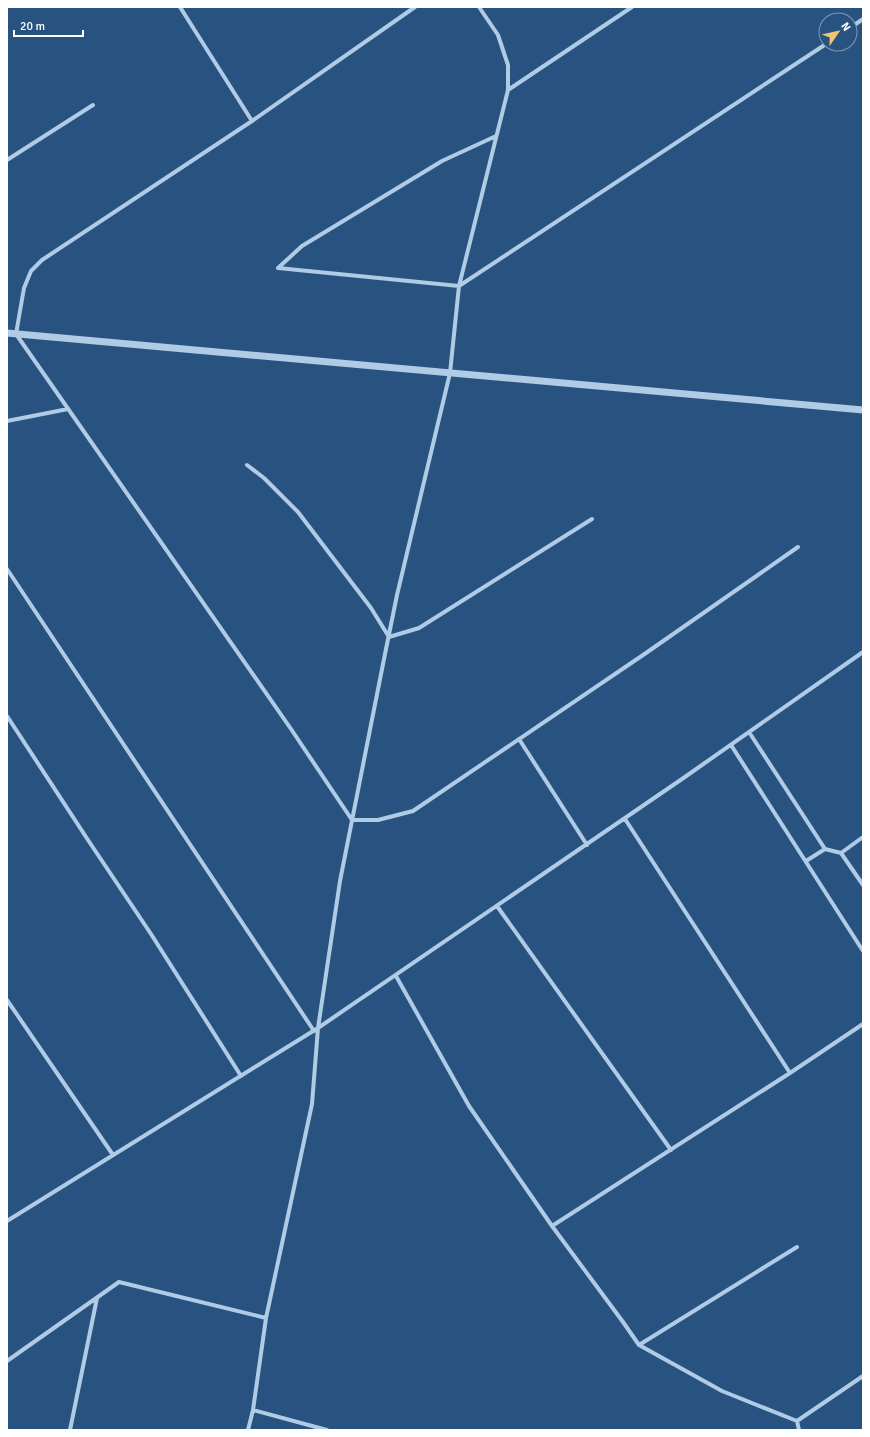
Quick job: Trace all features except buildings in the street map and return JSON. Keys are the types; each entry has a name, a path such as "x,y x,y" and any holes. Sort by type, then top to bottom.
{"street":[{"path":"180,7 252,120"},
{"path":"352,820 291,729 16,334 24,288 30,271 42,260 252,120 414,7"},
{"path":"248,1430 266,1318 312,1104 316,1030 340,881 397,596 450,373 459,286 508,90 508,65 498,35 479,7"},
{"path":"508,90 632,7"},
{"path":"496,136 442,161 302,246 278,268 459,286 818,49"},
{"path":"7,160 93,105"},
{"path":"7,333 863,410"},
{"path":"7,421 68,409"},
{"path":"247,465 264,478 298,512 371,608 389,637"},
{"path":"389,637 418,628 592,519"},
{"path":"352,820 378,820 413,811 653,649 798,547"},
{"path":"7,569 316,1030"},
{"path":"7,1221 316,1030 625,819 863,652"},
{"path":"7,716 241,1076"},
{"path":"749,732 825,848 841,853 863,885"},
{"path":"519,739 587,845"},
{"path":"731,745 863,951"},
{"path":"625,819 790,1073"},
{"path":"841,853 863,837"},
{"path":"806,862 825,848"},
{"path":"498,906 671,1150"},
{"path":"396,976 469,1106 552,1226 639,1345 722,1391 797,1421"},
{"path":"7,1000 112,1155"},
{"path":"552,1226 790,1073 863,1024"},
{"path":"639,1345 797,1247"},
{"path":"7,1361 119,1282 266,1318"},
{"path":"70,1430 97,1297"},
{"path":"797,1421 863,1376"},
{"path":"252,1410 327,1430"},
{"path":"797,1421 799,1430"}]}
